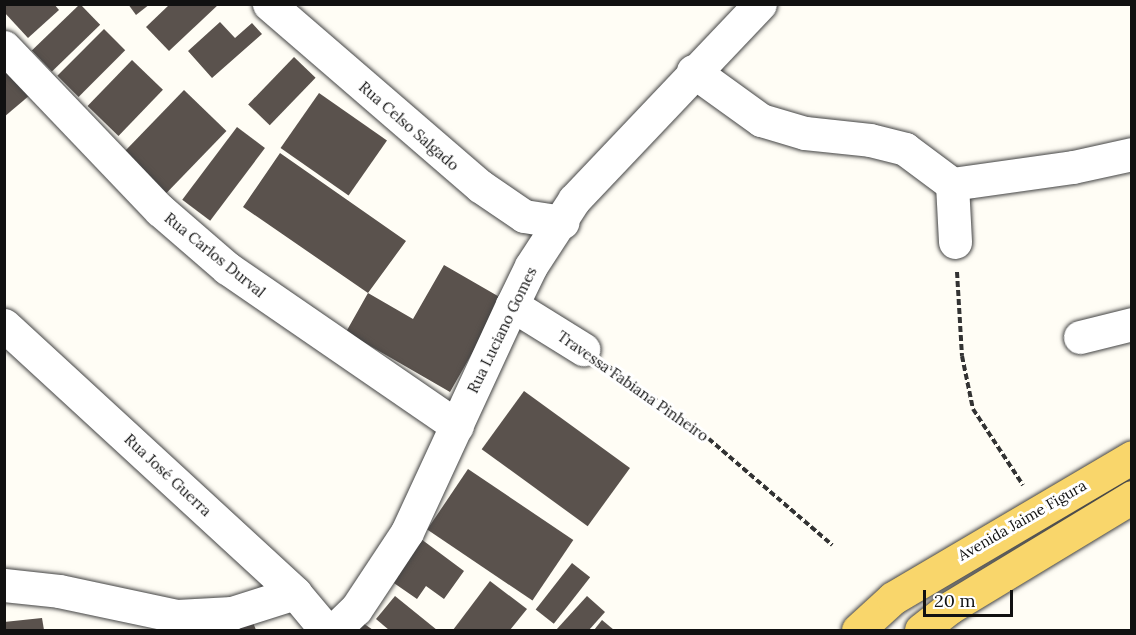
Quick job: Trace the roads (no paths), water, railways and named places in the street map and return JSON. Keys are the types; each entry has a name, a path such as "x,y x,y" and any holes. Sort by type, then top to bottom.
{"main road":[{"name":"Avenida Jaime Figura","path":"858,630 893,598 1131,456"},
{"path":"921,630 949,608 1131,497"}],"street":[{"name":"Rua Celso Salgado","path":"269,4 480,186 524,216 563,222"},
{"name":"Rua Luciano Gomes","path":"334,630 356,609 388,563 427,494 531,266 563,222 574,200 693,71 760,4"},
{"name":"Rua Carlos Durval","path":"4,47 160,210 227,268 457,426"},
{"path":"693,71 760,120 805,134 870,140 905,149 952,184 1073,167 1131,154"},
{"path":"952,184 955,242"},
{"name":"Travessa Fabiana Pinheiro","path":"512,305 583,348"},
{"path":"1080,337 1131,324"},
{"name":"Rua José Guerra","path":"4,325 295,593 326,630"},
{"path":"4,585 59,591 177,616 232,613 295,593"}]}
